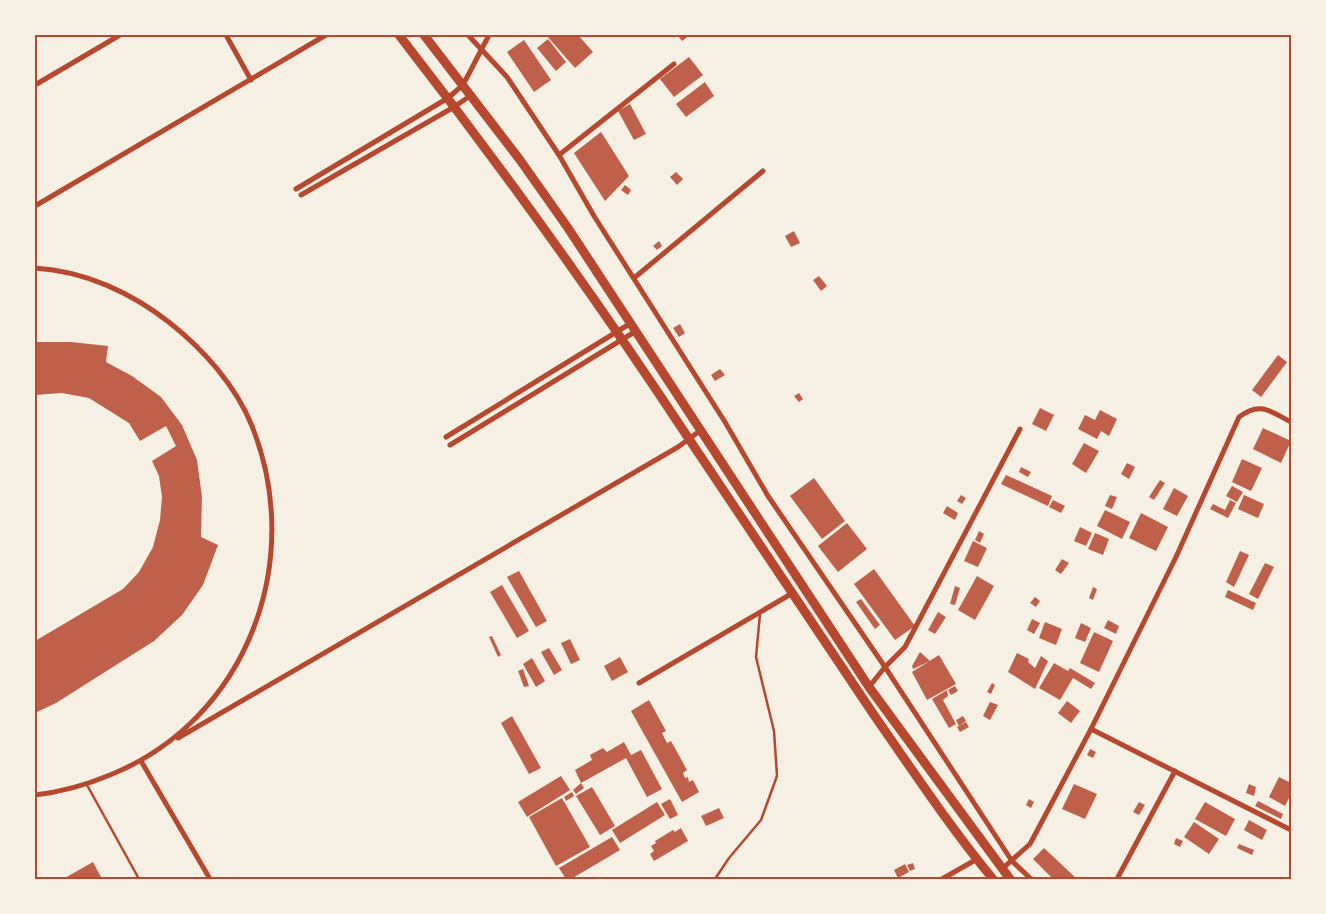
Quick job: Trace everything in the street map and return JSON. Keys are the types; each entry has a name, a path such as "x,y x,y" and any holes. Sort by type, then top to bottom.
{"highway":[{"path":"398,35 503,171 620,336 791,594 941,812 993,879"},
{"path":"424,35 530,175 633,327 869,687 1010,879"}],"street":[{"path":"35,85 120,35"},
{"path":"226,35 251,80"},
{"path":"35,206 326,35"},
{"path":"468,35 507,77 559,155 725,422 768,496 885,667 1012,861 1031,879"},
{"path":"296,188 448,98 463,85 489,35"},
{"path":"559,155 674,64"},
{"path":"302,195 470,96"},
{"path":"634,278 763,170"},
{"path":"35,268 48,269 113,287 138,300 186,336 218,369 235,395 252,425 261,455 272,516 272,554 266,590 256,626 219,692 198,718 156,751"},
{"path":"450,445 633,327"},
{"path":"446,437 633,327"},
{"path":"1002,870 1030,844 1092,729 1176,557 1239,417 1249,410 1263,407 1291,422"},
{"path":"869,687 905,647 1020,429"},
{"path":"35,795 87,783 141,761 689,439 701,430"},
{"path":"639,683 791,594"},
{"path":"1092,729 1291,830"},
{"path":"141,761 210,879"},
{"path":"1117,879 1175,771"},
{"path":"942,879 977,859"}],"lane":[{"path":"715,879 761,820 777,776 774,731 756,657 760,612"},
{"path":"87,783 139,879"}],"building":[{"path":"546,35 578,35 593,52 575,68"},
{"path":"677,35 690,35 682,41"},
{"path":"548,39 566,62 556,71 537,48"},
{"path":"524,40 551,80 534,92 507,52"},
{"path":"689,57 703,75 674,97 660,79"},
{"path":"705,82 714,96 686,117 676,104"},
{"path":"630,104 646,134 634,140 618,111"},
{"path":"601,132 629,176 605,201 574,153"},
{"path":"676,172 683,179 677,185 670,177"},
{"path":"625,185 631,190 628,195 621,190"},
{"path":"794,231 800,243 791,247 785,236"},
{"path":"659,241 662,246 657,250 653,246"},
{"path":"819,276 827,286 821,291 813,280"},
{"path":"680,324 685,333 679,337 673,328"},
{"path":"35,342 71,342 108,346 106,362 132,376 161,397 182,425 197,460 202,497 201,537 218,545 203,585 182,615 154,641 56,703 35,713 35,641 123,589 139,572 153,547 160,520 162,497 159,476 152,461 176,446 166,426 140,441 129,423 89,398 62,393 35,395"},
{"path":"1278,355 1287,362 1261,397 1252,390"},
{"path":"720,369 725,375 715,381 711,375"},
{"path":"799,393 803,399 799,402 794,396"},
{"path":"1040,408 1054,415 1046,431 1032,424"},
{"path":"1100,410 1117,419 1109,436 1101,431 1097,439 1078,429 1085,415 1095,420"},
{"path":"1263,428 1291,441 1281,463 1253,449"},
{"path":"1084,443 1099,451 1086,473 1072,464"},
{"path":"1242,459 1262,468 1251,491 1232,482"},
{"path":"1127,463 1135,467 1129,479 1121,474"},
{"path":"1021,467 1031,472 1028,477 1019,472"},
{"path":"1006,475 1052,496 1048,506 1001,484"},
{"path":"814,478 845,521 822,539 790,496"},
{"path":"1160,480 1165,483 1154,500 1149,497"},
{"path":"1232,486 1243,492 1237,502 1226,496"},
{"path":"1174,488 1188,496 1177,516 1163,509"},
{"path":"961,495 966,498 962,504 957,501"},
{"path":"1110,495 1117,497 1112,509 1105,506"},
{"path":"1244,495 1264,504 1258,518 1238,509"},
{"path":"1053,500 1065,506 1061,513 1049,507"},
{"path":"1230,500 1236,503 1228,518 1210,509 1213,504 1225,510"},
{"path":"947,506 958,513 955,520 943,513"},
{"path":"1105,510 1130,522 1122,539 1097,526"},
{"path":"1141,513 1168,527 1156,551 1129,538"},
{"path":"847,523 867,549 838,572 818,546"},
{"path":"1080,527 1092,533 1086,546 1074,541"},
{"path":"979,531 984,534 980,543 975,540"},
{"path":"1095,533 1109,539 1103,555 1088,549"},
{"path":"973,541 987,548 978,567 964,561"},
{"path":"1240,551 1249,555 1234,587 1226,582"},
{"path":"1062,559 1069,563 1061,574 1055,570"},
{"path":"1265,563 1274,567 1258,599 1249,594"},
{"path":"874,569 915,626 895,640 854,584"},
{"path":"519,571 547,621 536,627 507,577"},
{"path":"977,576 994,586 975,620 958,610"},
{"path":"502,585 529,631 517,638 490,592"},
{"path":"955,586 960,588 955,605 950,604"},
{"path":"1093,587 1097,589 1093,600 1089,598"},
{"path":"1228,590 1256,603 1253,610 1225,597"},
{"path":"1035,597 1040,601 1036,607 1030,603"},
{"path":"861,599 880,625 875,629 856,602"},
{"path":"938,612 946,617 935,634 928,630"},
{"path":"1032,619 1040,623 1034,634 1027,630"},
{"path":"1108,620 1119,626 1116,634 1104,628"},
{"path":"1045,622 1062,629 1056,645 1039,638"},
{"path":"1081,623 1091,628 1085,642 1075,638"},
{"path":"1094,632 1113,641 1099,672 1080,663"},
{"path":"492,636 501,655 498,657 489,637"},
{"path":"570,639 580,660 571,664 561,643"},
{"path":"549,648 562,670 554,675 541,652"},
{"path":"920,652 930,661 913,669 912,666"},
{"path":"1017,653 1029,659 1028,662 1035,668 1041,656 1048,661 1035,689 1008,672"},
{"path":"939,655 956,684 927,700 912,672"},
{"path":"620,657 628,672 612,681 604,666"},
{"path":"532,658 545,681 536,687 523,664"},
{"path":"1054,663 1068,671 1070,668 1095,683 1091,689 1073,678 1060,700 1039,688"},
{"path":"523,669 529,686 524,687 518,671"},
{"path":"992,683 995,685 991,694 987,692"},
{"path":"955,686 958,691 951,695 948,690"},
{"path":"947,690 948,696 943,700 956,724 949,728 932,699"},
{"path":"649,700 666,731 662,733 667,743 671,741 687,770 683,773 685,778 688,777 689,782 693,780 699,792 682,802 631,711"},
{"path":"1067,701 1080,711 1071,723 1058,713"},
{"path":"990,702 998,705 990,720 983,716"},
{"path":"512,716 541,768 529,774 501,723"},
{"path":"963,716 966,721 959,726 956,720"},
{"path":"966,722 969,727 960,732 957,727"},
{"path":"624,742 631,755 641,750 662,789 647,797 626,758 581,783 575,770 592,760 590,755 603,748 607,752"},
{"path":"1090,749 1096,752 1093,758 1087,755"},
{"path":"561,776 570,790 527,817 518,802"},
{"path":"1279,777 1291,783 1291,794 1285,806 1269,797"},
{"path":"581,783 584,788 576,794 573,790"},
{"path":"1074,784 1097,794 1085,819 1062,809"},
{"path":"1249,784 1256,787 1254,796 1246,793"},
{"path":"592,787 615,826 600,835 576,796"},
{"path":"572,792 574,796 566,801 564,797"},
{"path":"562,798 590,847 556,866 529,817"},
{"path":"670,799 678,815 670,819 661,804"},
{"path":"1029,799 1034,802 1031,808 1026,805"},
{"path":"1258,801 1283,814 1281,819 1255,806"},
{"path":"657,802 665,815 620,843 612,830"},
{"path":"1139,802 1145,805 1139,815 1133,812"},
{"path":"1205,802 1235,819 1226,836 1195,819"},
{"path":"719,808 724,818 706,826 701,816"},
{"path":"1249,820 1267,830 1262,840 1244,830"},
{"path":"1194,822 1219,839 1209,854 1184,837"},
{"path":"681,828 688,841 654,861 650,854 654,851 651,846 656,843 655,841 673,830 675,832"},
{"path":"612,837 620,850 571,879 566,879 559,868"},
{"path":"1176,838 1183,841 1180,847 1174,844"},
{"path":"1239,844 1254,850 1252,855 1237,848"},
{"path":"1044,848 1077,879 1053,879 1033,859"},
{"path":"93,862 102,879 63,879"},
{"path":"913,863 915,869 910,871 907,865"},
{"path":"905,864 909,872 898,878 894,870"}]}
